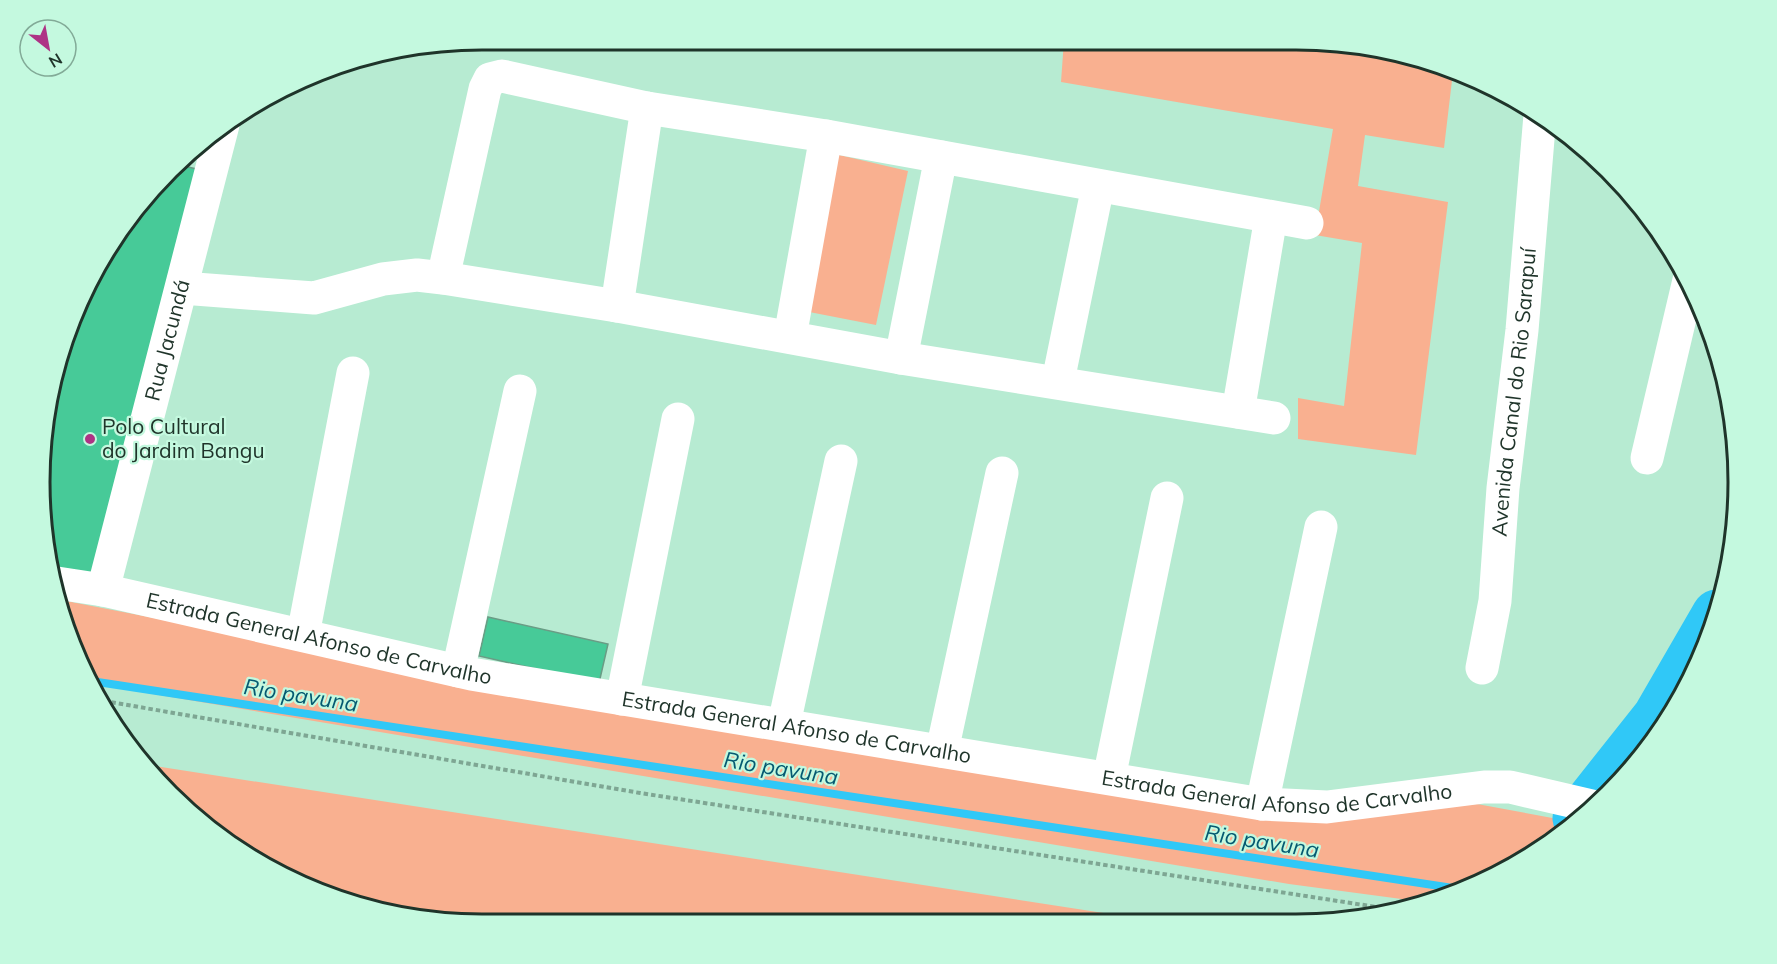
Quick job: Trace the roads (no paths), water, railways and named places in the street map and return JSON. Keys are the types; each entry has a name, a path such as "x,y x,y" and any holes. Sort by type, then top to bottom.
{"street":[{"path":"443,278 485,89 490,79 502,76 647,108 826,136 1307,223"},
{"path":"617,306 647,108"},
{"name":"Avenida Canal do Rio Sarapuí","path":"1482,668 1495,601 1503,488 1522,330 1539,125"},
{"path":"790,337 826,136"},
{"name":"Rua Jacundá","path":"103,590 220,139"},
{"path":"901,358 941,157"},
{"path":"1058,381 1098,186"},
{"path":"1238,412 1271,217"},
{"path":"182,288 314,298 383,279 417,275 443,278 617,306 901,358 1058,381 1274,418"},
{"path":"1647,458 1685,296"},
{"path":"303,634 353,373"},
{"path":"458,671 520,391"},
{"path":"622,699 678,419"},
{"path":"784,724 841,461"},
{"path":"942,751 1002,473"},
{"path":"1109,778 1167,498"},
{"path":"1262,804 1321,527"},
{"name":"Estrada General Afonso de Carvalho","path":"62,584 103,590 303,634 458,671 1262,804 1327,807 1484,787 1510,787 1583,804"}],"waterway":[{"path":"1607,781 1658,717 1679,681"},
{"name":"Rio pavuna","path":"99,682 1447,887"}],"place":[{"name":"Polo Cultural do Jardim Bangu","path":"90,439"}]}
